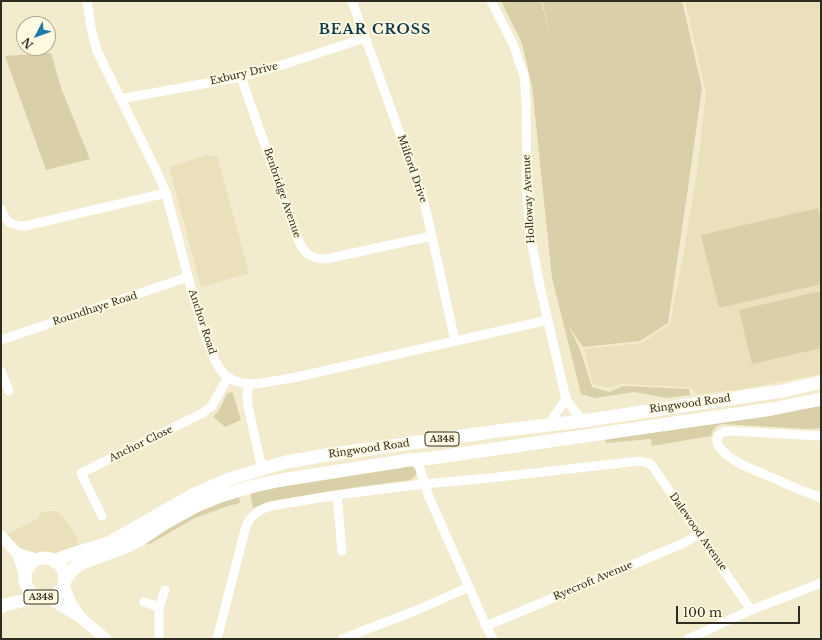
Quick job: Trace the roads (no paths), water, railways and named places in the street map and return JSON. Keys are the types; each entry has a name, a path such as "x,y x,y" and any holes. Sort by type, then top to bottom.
{"highway":[{"name":"Ringwood Road","path":"54,561 109,543 195,494 229,479 286,462 326,455 783,391 821,382"},
{"name":"Ringwood Road","path":"64,584 72,570 80,564 128,546 196,506 220,496 254,486 282,480 410,460 772,409 821,399"},
{"name":"A348","path":"3,606 54,596 59,592 64,584 65,574 63,569 54,561 45,559 38,560 30,566 26,575 26,582 29,590 33,594 43,597"},
{"name":"A348","path":"3,606 26,582"}],"main road":[{"path":"1,536 17,553 26,582"},
{"path":"17,553 38,560"},
{"path":"64,584 71,603 80,617"},
{"path":"43,597 80,617 106,639"}],"street":[{"name":"Anchor Road","path":"87,1 91,28 97,51 166,193 188,277 205,335 214,359 220,369 233,380 249,384 257,384 297,377 548,320"},
{"name":"Milford Drive","path":"352,1 427,210 455,341"},
{"name":"Holloway Avenue","path":"491,1 513,44 524,75 530,233 539,282 566,399 582,420"},
{"name":"Exbury Drive","path":"120,99 241,77 366,38"},
{"name":"Benbridge Avenue","path":"241,77 297,237 305,252 318,259 326,259 432,236"},
{"path":"1,210 7,221 16,225 25,226 166,193"},
{"name":"Roundhaye Road","path":"1,340 188,277"},
{"path":"1,371 9,391"},
{"name":"Anchor Close","path":"102,516 81,473 203,413 212,406 228,376"},
{"path":"249,384 247,396 248,406 262,469"},
{"path":"549,424 566,399"},
{"path":"821,436 724,431 717,439 721,449 735,461 821,498"},
{"path":"422,471 426,462 432,458"},
{"path":"410,460 415,462 422,471 424,484 429,497 486,626 494,639"},
{"name":"Dalewood Avenue","path":"424,484 640,461 649,463 751,610"},
{"path":"217,639 246,526 249,519 263,508 337,495 424,484"},
{"path":"337,495 339,545"},
{"name":"Ryecroft Avenue","path":"486,626 684,543 699,534"},
{"path":"688,639 751,610 821,583"},
{"path":"342,639 417,610 469,587"},
{"path":"158,639 159,606 165,590"},
{"path":"144,602 159,606"}],"district":[{"name":"BEAR CROSS","path":"375,30"}]}
